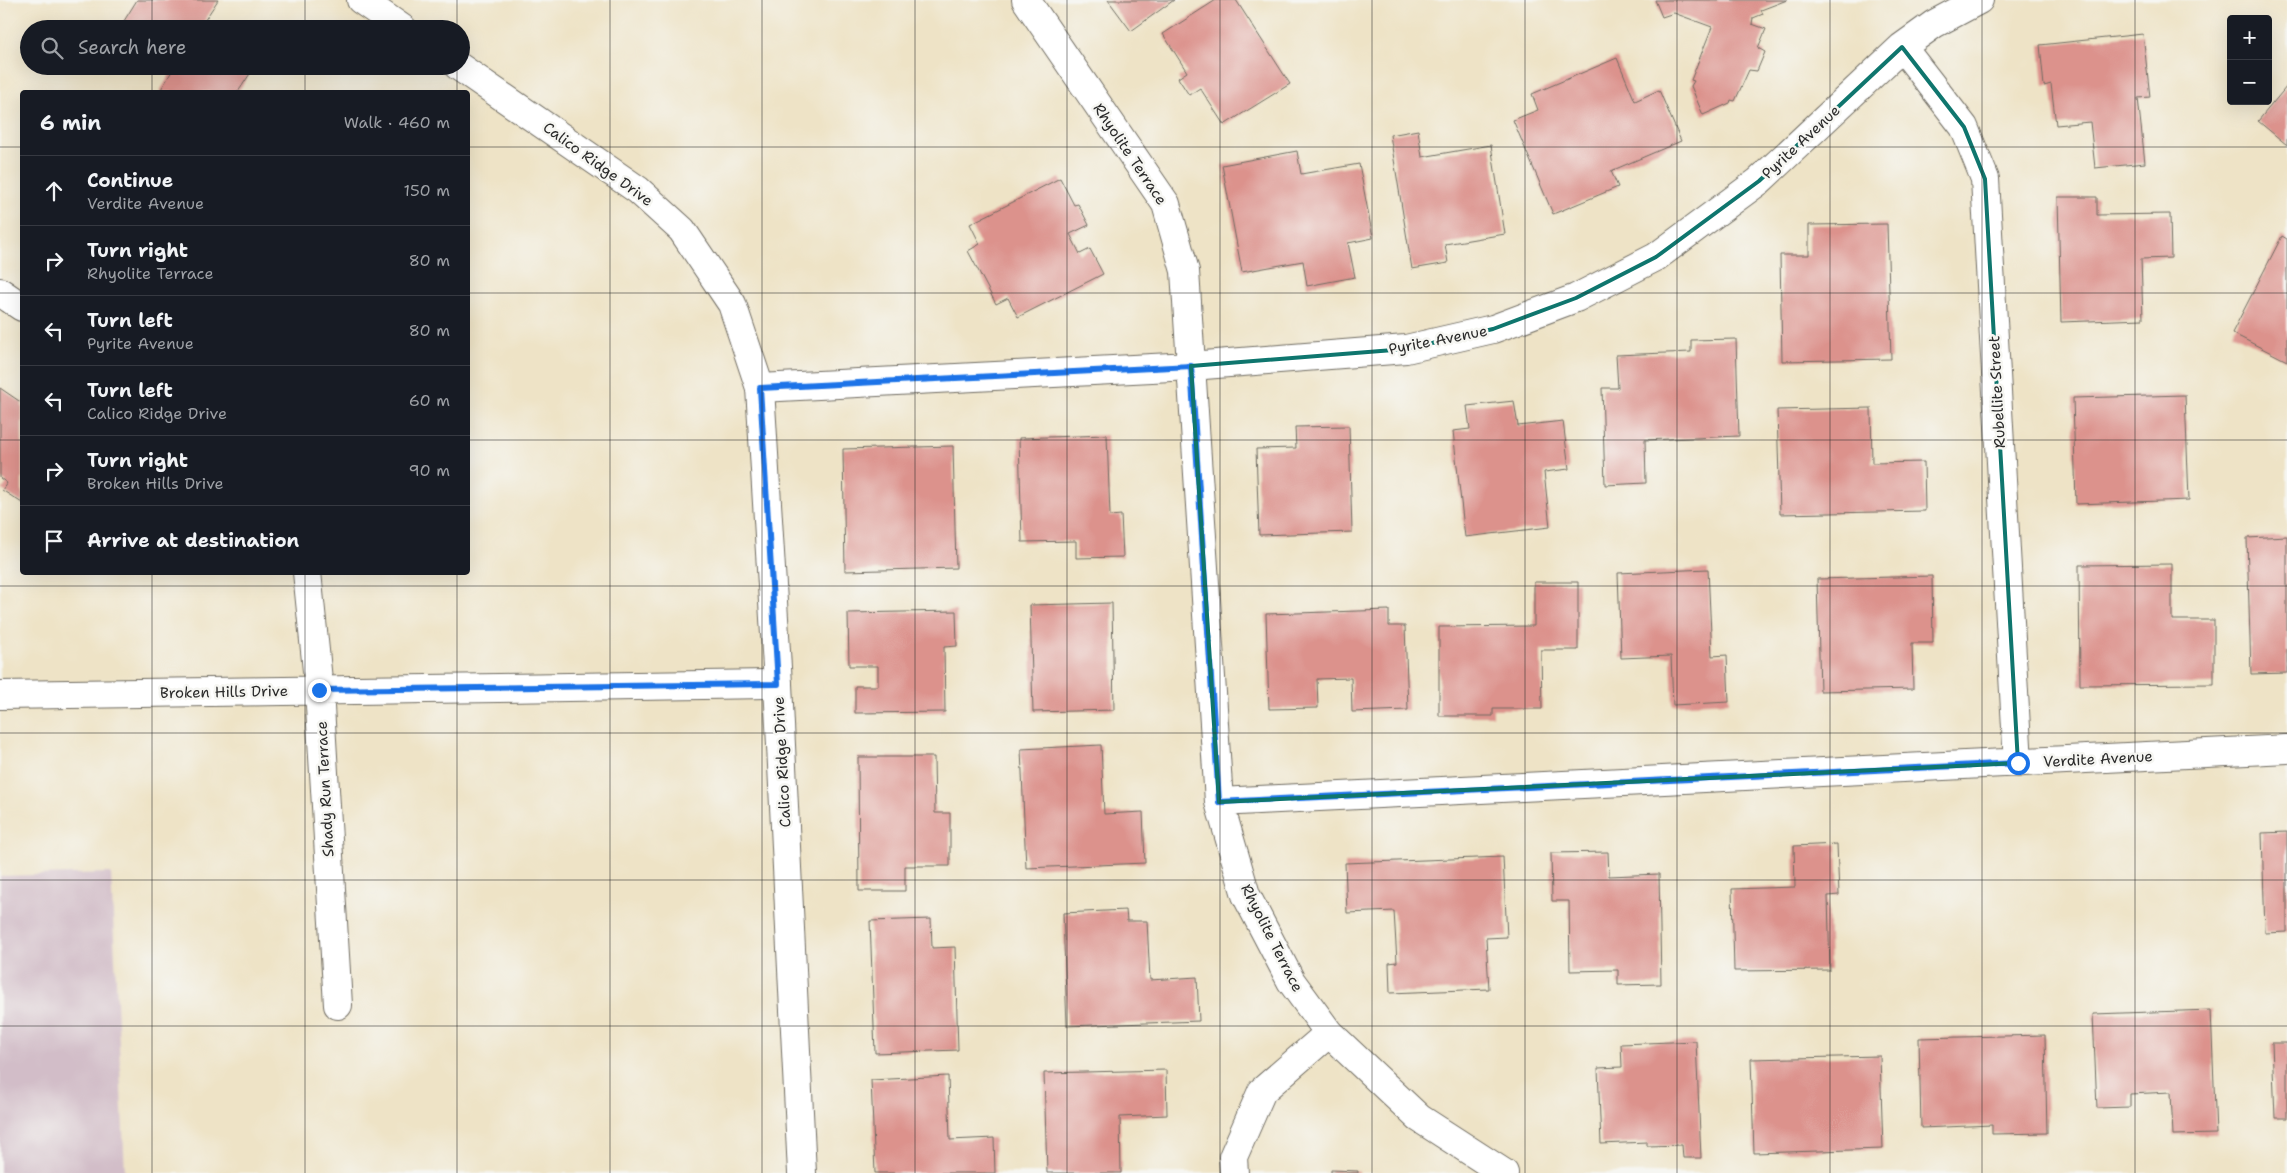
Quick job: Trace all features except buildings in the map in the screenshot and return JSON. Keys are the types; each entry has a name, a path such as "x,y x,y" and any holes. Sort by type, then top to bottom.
{"street":[{"path":"361,0 390,20"},
{"name":"Rhyolite Terrace","path":"1026,0 1166,204 1185,271 1219,802 1246,895 1291,981 1329,1033 1419,1118 1504,1173"},
{"name":"Pyrite Avenue","path":"760,388 1191,366 1406,350 1493,329 1576,298 1656,257 1759,181 1902,47 1934,24 1979,0"},
{"name":"Rubellite Street","path":"1902,47 1964,127 1985,179 2018,763"},
{"name":"Calico Ridge Drive","path":"470,74 638,190 682,230 732,304 760,388 778,684 802,1173"},
{"path":"0,292 20,306"},
{"name":"Shady Run Terrace","path":"307,575 319,690 338,1005"},
{"name":"Broken Hills Drive","path":"0,695 778,684"},
{"name":"Verdite Avenue","path":"1219,802 2287,749"},
{"path":"1234,1173 1233,1157 1262,1091 1329,1033"}],"highlighted area":[{"path":"1902,47 1964,127 1985,179 2018,763 1219,802 1191,366 1406,349 1493,329 1576,298 1656,257 1759,181"}],"shaded area":[{"path":"111,873 125,1173 0,1173 0,876"}],"route":[{"path":"319,690 778,684 760,388 1191,366 1219,802 2018,763"}]}
